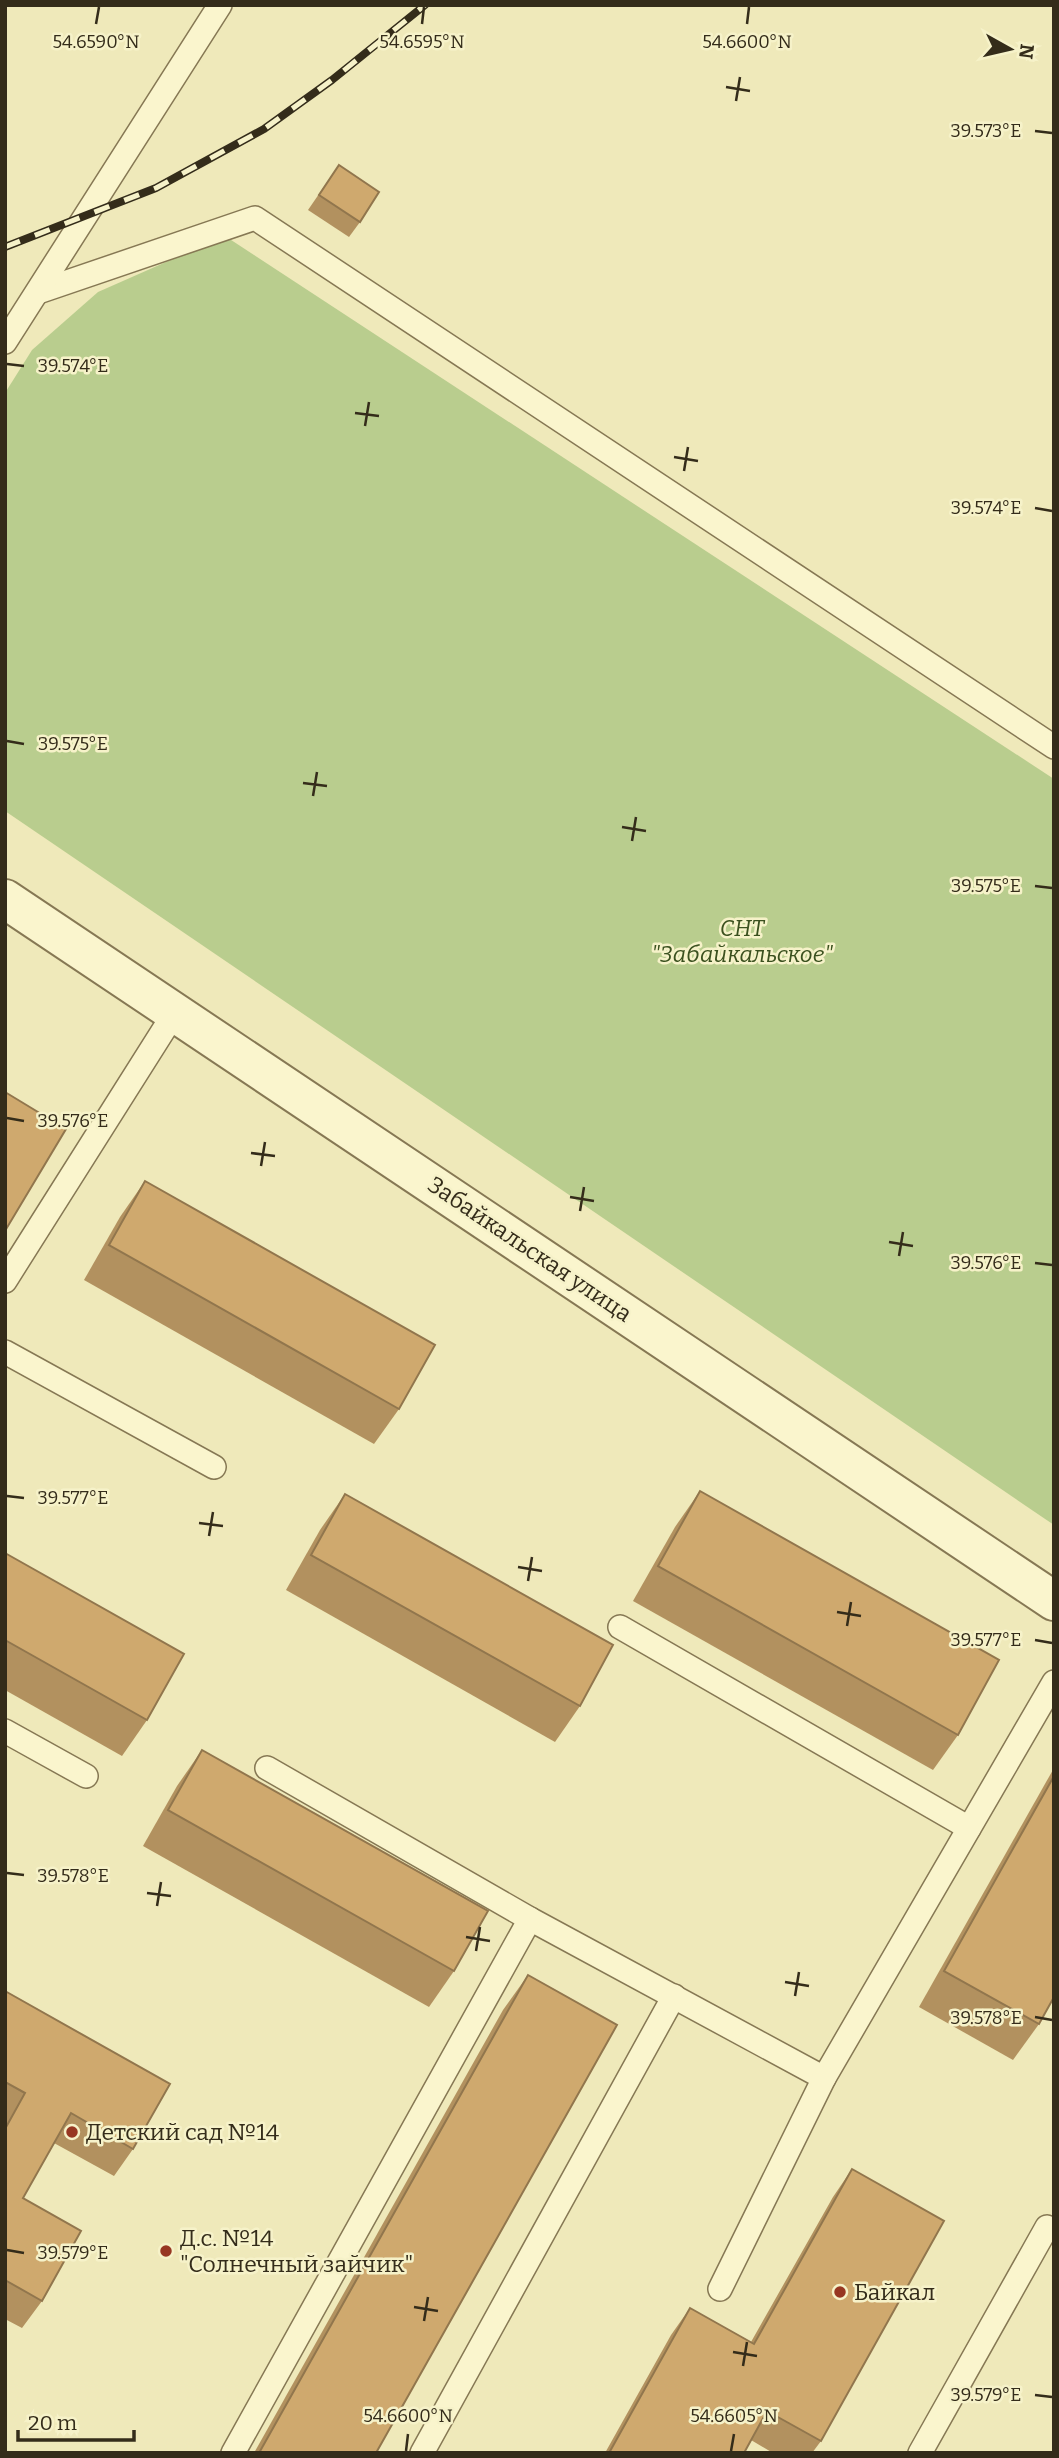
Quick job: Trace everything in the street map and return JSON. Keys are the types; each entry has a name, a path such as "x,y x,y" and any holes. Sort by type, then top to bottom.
{"street":[{"name":"Забайкальская улица","path":"5,899 1054,1601"}],"lane":[{"path":"5,342 220,5"},
{"path":"38,292 254,218 1054,747"},
{"path":"5,1281 176,1012"},
{"path":"5,1352 214,1467"},
{"path":"620,1627 969,1828"},
{"path":"720,2290 824,2078 1054,1682"},
{"path":"5,1731 86,1776"},
{"path":"267,1768 530,1919 824,2078"},
{"path":"233,2453 530,1919"},
{"path":"422,2453 674,1996"},
{"path":"920,2453 1052,2224"}],"green space":[{"name":"СНТ \"Забайкальское\"","path":"225,236 1054,779 1054,1525 5,811 5,393 32,350 98,292"}],"building":[{"path":"339,165 379,192 360,222 319,195"},
{"path":"5,1092 66,1129 5,1231"},
{"path":"145,1181 435,1345 399,1409 109,1245"},
{"path":"700,1491 999,1660 958,1735 658,1566"},
{"path":"345,1494 613,1645 580,1706 311,1555"},
{"path":"5,1553 184,1654 147,1720 5,1640"},
{"path":"202,1750 488,1911 454,1971 168,1810"},
{"path":"1054,1776 1054,1997 1039,2024 944,1971"},
{"path":"528,1975 617,2025 376,2453 259,2453"},
{"path":"5,1991 170,2084 133,2149 71,2113 23,2198 81,2231 42,2301 5,2280 5,2129 25,2093 5,2082"},
{"name":"Байкал","path":"852,2169 944,2221 821,2441 767,2411 744,2453 609,2453 690,2308 754,2344"}],"railway":[{"path":"5,247 156,188 264,129 332,80 425,5"}],"place":[{"name":"Детский сад №14","path":"72,2132"},
{"name":"Д.с. №14 \"Солнечный зайчик\"","path":"166,2251"},
{"name":"Байкал","path":"840,2292"}]}
